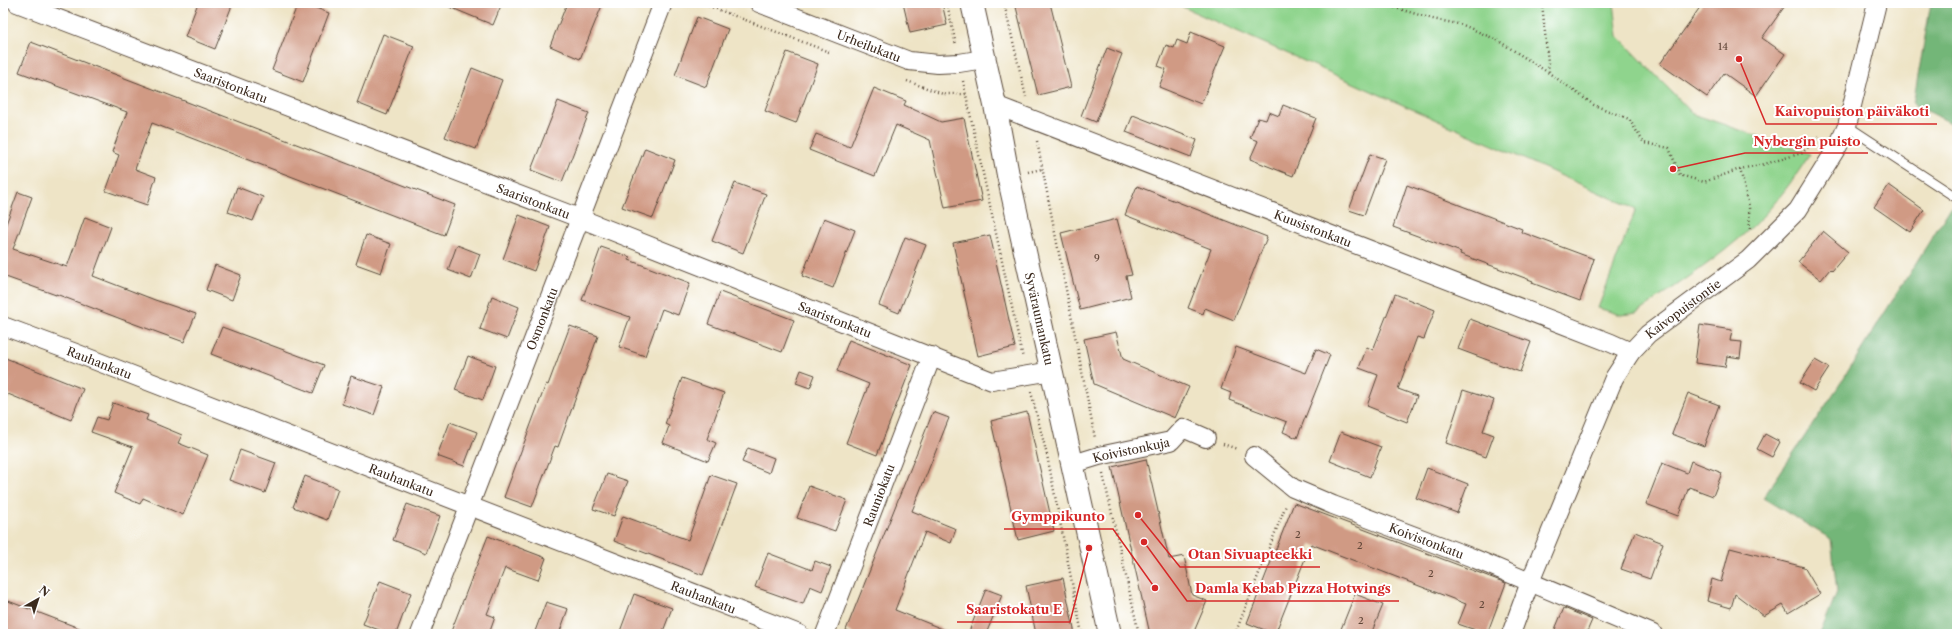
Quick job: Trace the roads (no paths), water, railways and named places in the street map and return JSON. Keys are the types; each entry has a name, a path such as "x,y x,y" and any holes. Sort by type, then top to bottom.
{"main road":[{"name":"Syväraumankatu","path":"972,3 995,105 1008,175 1110,634"}],"street":[{"name":"Saaristonkatu","path":"17,3 579,218 932,356 992,381 1052,371"},
{"name":"Osmonkatu","path":"420,634 663,3"},
{"name":"Urheilukatu","path":"759,3 909,61 938,64 959,63 984,58"},
{"name":"Kaivopuistontie","path":"1511,634 1530,582 1614,378 1631,352 1653,330 1748,260 1798,210 1834,152 1847,126 1877,3"},
{"name":"Kuusistonkatu","path":"995,105 1604,340 1631,352"},
{"name":"Rauhankatu","path":"3,326 799,634"},
{"name":"Rauniokatu","path":"825,634 932,356"},
{"name":"Koivistonkuja","path":"1073,464 1099,456 1171,441 1183,428 1206,438"},
{"name":"Koivistonkatu","path":"1254,456 1293,488 1333,505 1473,558 1653,634"}],"lane":[{"path":"1847,126 1957,198"}],"place":[{"name":"Kaivopuiston päiväkoti","path":"1739,59"},
{"name":"Nybergin puisto","path":"1673,169"},
{"name":"Otan Sivuapteekki","path":"1138,515"},
{"name":"Damla Kebab Pizza Hotwings","path":"1144,542"},
{"name":"Saaristokatu E","path":"1089,548"},
{"name":"Gymppikunto","path":"1155,588"}]}
